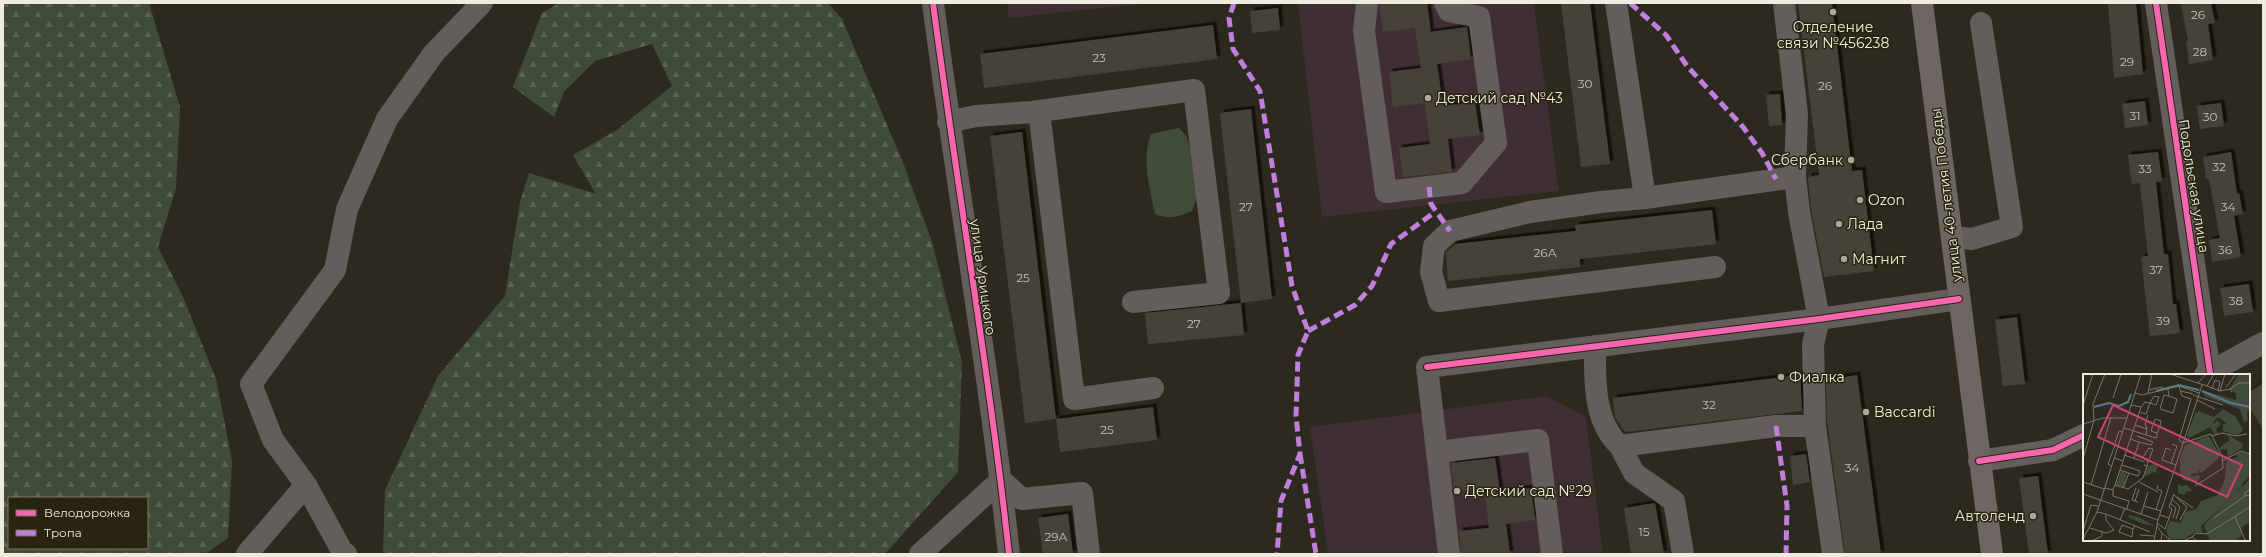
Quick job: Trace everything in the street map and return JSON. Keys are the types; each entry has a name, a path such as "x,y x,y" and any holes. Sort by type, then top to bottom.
{"main road":[{"name":"улица 40-летия Победы","path":"1922,3 1992,554"}],"street":[{"path":"346,554 342,551 306,485 273,440 251,384 335,270 347,209 387,119 434,53 482,3"},
{"name":"улица Урицкого","path":"933,3 948,122 1001,480 1009,554"},
{"path":"1367,3 1364,31 1386,192 1462,183 1496,143 1479,17 1449,11 1444,3"},
{"path":"1616,3 1646,198"},
{"path":"1784,3 1797,114 1795,177 1819,319 1813,344 1815,426 1834,554"},
{"name":"Подольская улица","path":"2156,3 2207,374"},
{"path":"1952,237 1972,239 2012,226 1981,23"},
{"path":"948,122 976,116 1039,111 1194,90 1218,293 1132,302"},
{"path":"1039,111 1074,399 1153,388"},
{"path":"1715,267 1439,301 1431,272 1434,246 1450,231 1530,212 1601,202 1646,198 1795,177"},
{"path":"1449,554 1427,367 1819,319 1959,299"},
{"path":"2207,374 2263,343"},
{"path":"1595,346 1595,394 1609,436 1620,446 1634,473 1674,501 1683,554"},
{"path":"1620,446 1776,426 1815,426"},
{"path":"1979,461 2053,450 2083,435"},
{"path":"1437,452 1538,440 1552,554"},
{"path":"920,554 1001,480 1022,499 1082,493 1089,554"},
{"path":"247,554 306,485"}],"shaded area":[{"path":"1007,3 1150,3 1009,18"},
{"name":"Детский сад №43","path":"1298,3 1523,3 1534,5 1559,191 1322,217"},
{"name":"Детский сад №29","path":"1547,396 1586,417 1603,554 1328,554 1310,427"}],"green space":[{"path":"3,3 149,3 180,107 176,188 158,247 183,297 216,379 232,461 228,538 205,554 3,554"},
{"path":"559,3 828,3 842,19 902,160 932,242 962,362 958,472 885,554 383,554 385,490 438,376 505,296 520,202 529,173 596,194 573,155 617,130 672,86 652,44 595,61 564,92 554,117 513,87 542,13"},
{"path":"1179,128 1187,137 1190,148 1197,197 1192,211 1183,215 1164,217 1155,214 1147,174 1148,144 1151,134"}],"building":[{"path":"1379,3 1427,3 1431,32 1467,27 1471,59 1437,64 1443,106 1475,102 1480,135 1448,139 1452,172 1403,177 1399,148 1430,144 1425,103 1393,107 1389,72 1421,68 1415,28 1383,32"},
{"path":"1561,3 1590,3 1610,164 1581,167"},
{"path":"1798,3 1832,3 1852,171 1862,170 1874,271 1824,277 1811,210 1808,177 1819,175"},
{"path":"2108,3 2136,3 2143,74 2114,78"},
{"path":"2191,3 2211,3 2215,23 2208,24 2213,60 2189,64 2186,41 2188,41 2181,5"},
{"path":"1278,8 1280,30 1252,33 1250,11"},
{"path":"1213,25 1217,59 984,88 980,54"},
{"path":"1780,94 1782,125 1769,126 1766,95"},
{"path":"2145,101 2148,125 2125,128 2122,104"},
{"path":"2221,103 2224,126 2200,129 2197,106"},
{"path":"1251,109 1272,299 1241,303 1220,113"},
{"path":"1022,132 1056,419 1025,423 990,136"},
{"path":"2158,152 2162,181 2156,182 2164,254 2168,254 2173,304 2176,304 2180,333 2150,336 2141,257 2148,256 2140,183 2132,184 2128,155"},
{"path":"2231,152 2237,194 2239,193 2243,214 2234,216 2241,257 2212,262 2209,240 2220,238 2209,179 2206,179 2203,157"},
{"path":"1712,210 1716,244 1580,259 1580,267 1448,281 1446,252 1455,244 1576,231 1575,225"},
{"path":"2249,284 2253,312 2224,316 2220,288"},
{"path":"1241,303 1244,335 1148,344 1145,313"},
{"path":"2017,317 2025,384 2003,386 1995,320"},
{"path":"1800,375 1802,411 1625,432 1615,417 1613,398"},
{"path":"1857,375 1881,554 1845,554 1831,451 1827,421 1826,380"},
{"path":"2263,383 2263,429 2250,409 2250,391"},
{"path":"1153,407 1157,440 1060,452 1056,419"},
{"path":"1806,454 1810,482 1793,485 1790,456"},
{"path":"1495,458 1500,492 1531,488 1535,520 1506,524 1510,554 1461,554 1459,531 1489,528 1484,488 1454,492 1451,463"},
{"name":"Автоленд","path":"2038,476 2048,554 2029,554 2019,478"},
{"path":"1655,503 1664,554 1631,554 1624,508"},
{"path":"1068,514 1073,554 1043,554 1038,518"}],"marked path":[{"path":"1234,3 1229,18 1233,49 1260,91 1292,286 1308,331 1298,355 1296,416 1300,454 1281,501 1277,554"},
{"path":"1630,3 1666,35 1687,66 1743,127 1762,153 1776,179"},
{"path":"1429,187 1431,204 1450,231"},
{"path":"1308,331 1355,305 1372,286 1391,244 1435,212"},
{"path":"1776,426 1787,506 1786,554"},
{"path":"1300,454 1316,554"}],"cycle path":[{"path":"933,3 992,416 1009,554"},
{"path":"2156,3 2210,373"},
{"path":"1427,367 1819,319 1959,299"},
{"path":"1979,461 2053,450 2083,435"}],"place":[{"name":"Отделение связи №456238","path":"1833,12"},
{"name":"Детский сад №43","path":"1428,98"},
{"name":"Сбербанк","path":"1851,160"},
{"name":"Ozon","path":"1860,200"},
{"name":"Лада","path":"1839,224"},
{"name":"Магнит","path":"1844,259"},
{"name":"Фиалка","path":"1781,377"},
{"name":"Baccardi","path":"1866,412"},
{"name":"Детский сад №29","path":"1457,491"},
{"name":"Автоленд","path":"2033,516"}]}
